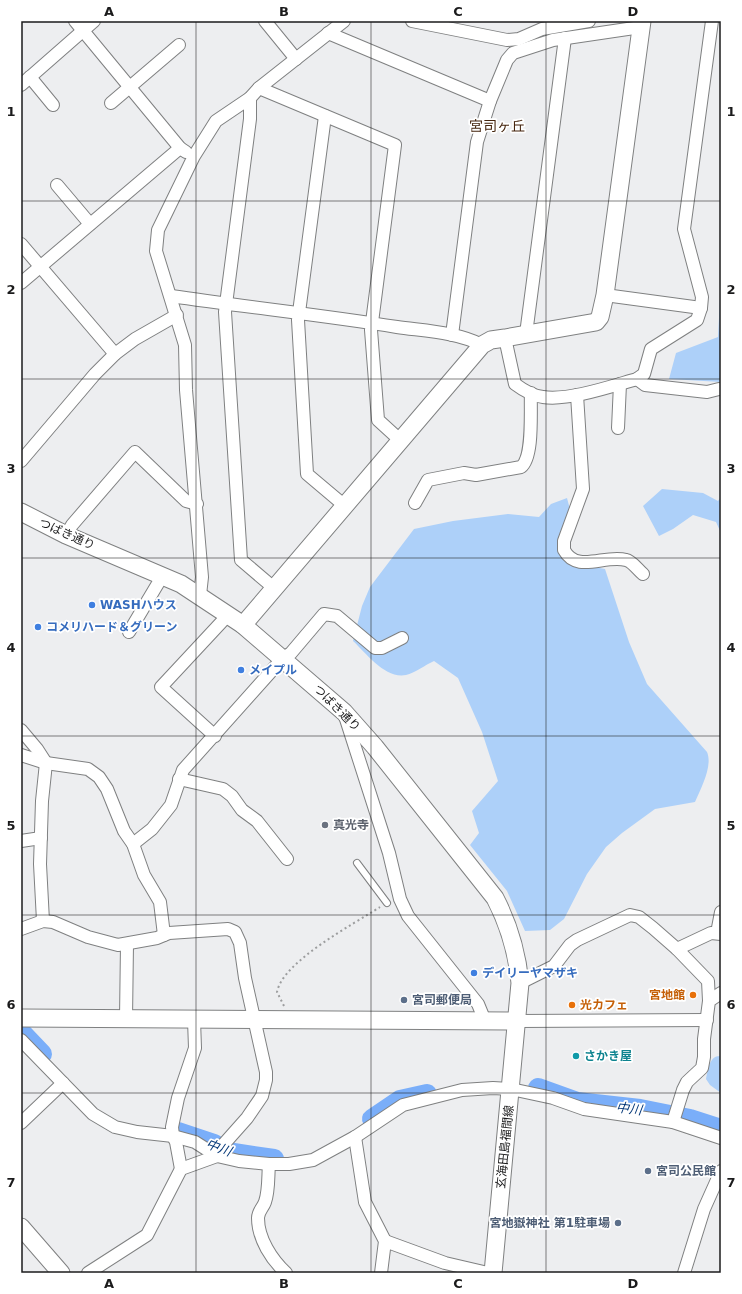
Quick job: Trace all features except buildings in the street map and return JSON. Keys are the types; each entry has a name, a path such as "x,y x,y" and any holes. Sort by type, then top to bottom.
{"street":[{"path":"75,21 180,148 194,156"},
{"path":"53,105 26,81 94,21"},
{"path":"265,21 296,59"},
{"path":"200,595 202,577 197,504 186,390 186,345 156,251 158,230 194,156 216,121 250,98 259,88 344,21"},
{"path":"412,21 507,40 519,39 542,29 589,21"},
{"path":"505,338 515,384 531,393 543,397 577,394 637,379 644,374 651,349 697,320 701,308 702,297 684,229 712,21"},
{"path":"243,625 482,345 491,340 596,322 600,317 605,295 641,24 553,40 513,53 507,60 490,101 477,142 452,335"},
{"path":"328,33 490,101"},
{"path":"526,334 565,38"},
{"path":"111,103 179,45"},
{"path":"259,88 395,145 371,330 378,420 401,441"},
{"path":"250,98 250,119 225,312 241,560 274,588"},
{"path":"325,116 299,313 307,474 345,506"},
{"path":"21,283 180,148"},
{"path":"57,186 90,224"},
{"path":"21,244 115,354"},
{"path":"605,295 701,308"},
{"path":"171,296 452,335 472,340 482,345"},
{"path":"21,461 95,374 115,354 135,339 177,315"},
{"path":"637,379 645,385 660,387 707,392 719,389"},
{"path":"618,428 620,384"},
{"path":"415,504 428,480 464,474 476,475 521,467 526,463 529,447 531,393"},
{"path":"577,394 583,489 576,514 566,536 564,550 572,560 581,562 613,559 628,560 643,574"},
{"path":"66,535 72,525 135,452 186,501 197,504"},
{"name":"つばき通り","path":"21,512 66,535 163,575 200,595 243,625 344,712 380,753 495,898 514,941 520,983 518,1021"},
{"path":"129,632 163,575"},
{"path":"215,736 161,687 228,614"},
{"path":"133,844 152,829 171,805 183,770 215,736 283,658 291,653 324,614 337,616 375,648 382,648 402,638"},
{"path":"344,712 389,853 400,899 408,916 478,1004 485,1021"},
{"path":"21,730 37,749 46,763 42,801 41,838 43,921"},
{"path":"21,756 46,763 88,769 99,777 107,789 124,831 133,844 144,875 160,902 164,935"},
{"path":"179,779 222,789 232,796 242,810 257,821 287,859"},
{"path":"21,841 41,838"},
{"path":"677,949 711,933 719,934 721,912"},
{"path":"520,983 554,966 570,945 577,940 630,915 639,917 677,949 708,981 709,1001 702,1068 687,1082 673,1122"},
{"path":"21,929 43,921 53,922 99,940 118,945 190,930 228,929 235,932 240,943 253,1020 266,1072 264,1091 247,1118 223,1144 217,1156 181,1170"},
{"path":"126,1019 127,944"},
{"path":"709,1001 721,992"},
{"path":"21,1018 485,1021 707,1020"},
{"path":"88,1273 147,1235 181,1170 172,1127 178,1098 195,1048 194,1020"},
{"name":"玄海田島福間線","path":"493,1273 518,1021"},
{"path":"21,1040 93,1114 103,1121 115,1127 137,1132 173,1136 195,1142 217,1156 239,1161 289,1164 313,1160 355,1137 403,1105 462,1090 493,1088 511,1089 553,1098 584,1109 673,1122 721,1138"},
{"path":"21,1123 63,1083"},
{"path":"355,1137 365,1202 385,1241 382,1273"},
{"path":"269,1164 265,1202 259,1211 258,1219 262,1237 271,1255 286,1273"},
{"path":"684,1273 704,1209 721,1171"},
{"path":"21,1227 61,1273"},
{"path":"385,1241 441,1268 488,1273"}],"lane":[{"path":"357,863 387,903"}],"path":[{"path":"291,1020 278,992 288,971 328,941 387,903"}],"shaded area":[{"path":"721,280 721,382 669,379 676,353 718,337"},
{"path":"662,489 703,493 718,501 721,497 721,533 716,522 693,515 673,529 659,536 643,506"},
{"path":"567,498 572,517 564,541 564,561 605,569 629,642 647,684 707,752 708,764 706,777 695,802 655,809 622,833 606,847 587,874 564,919 550,930 525,931 507,891 470,845 479,833 472,811 498,781 482,732 458,678 434,661 413,673 406,675 391,673 370,659 353,641 362,606 370,587 414,529 453,521 508,514 539,517 551,504"},
{"path":"721,1052 721,1093 710,1085 706,1079 711,1061 713,1058 720,1056"}],"waterway":[{"name":"中川","path":"21,1032 42,1054"},
{"name":"中川","path":"538,1088 577,1102 640,1109 690,1119 721,1129"},
{"name":"中川","path":"372,1119 400,1100 427,1094"},
{"name":"中川","path":"178,1132 214,1144 227,1152 274,1159"}],"place":[{"name":"WASHハウス","path":"92,605"},
{"name":"コメリハード＆グリーン","path":"38,627"},
{"name":"メイプル","path":"241,670"},
{"name":"真光寺","path":"325,825"},
{"name":"デイリーヤマザキ","path":"474,973"},
{"name":"宮地館","path":"693,995"},
{"name":"宮司郵便局","path":"404,1000"},
{"name":"光カフェ","path":"572,1005"},
{"name":"さかき屋","path":"576,1056"},
{"name":"宮司公民館","path":"648,1171"},
{"name":"宮地嶽神社 第1駐車場","path":"618,1223"}],"district":[{"name":"宮司ヶ丘","path":"497,126"}]}
